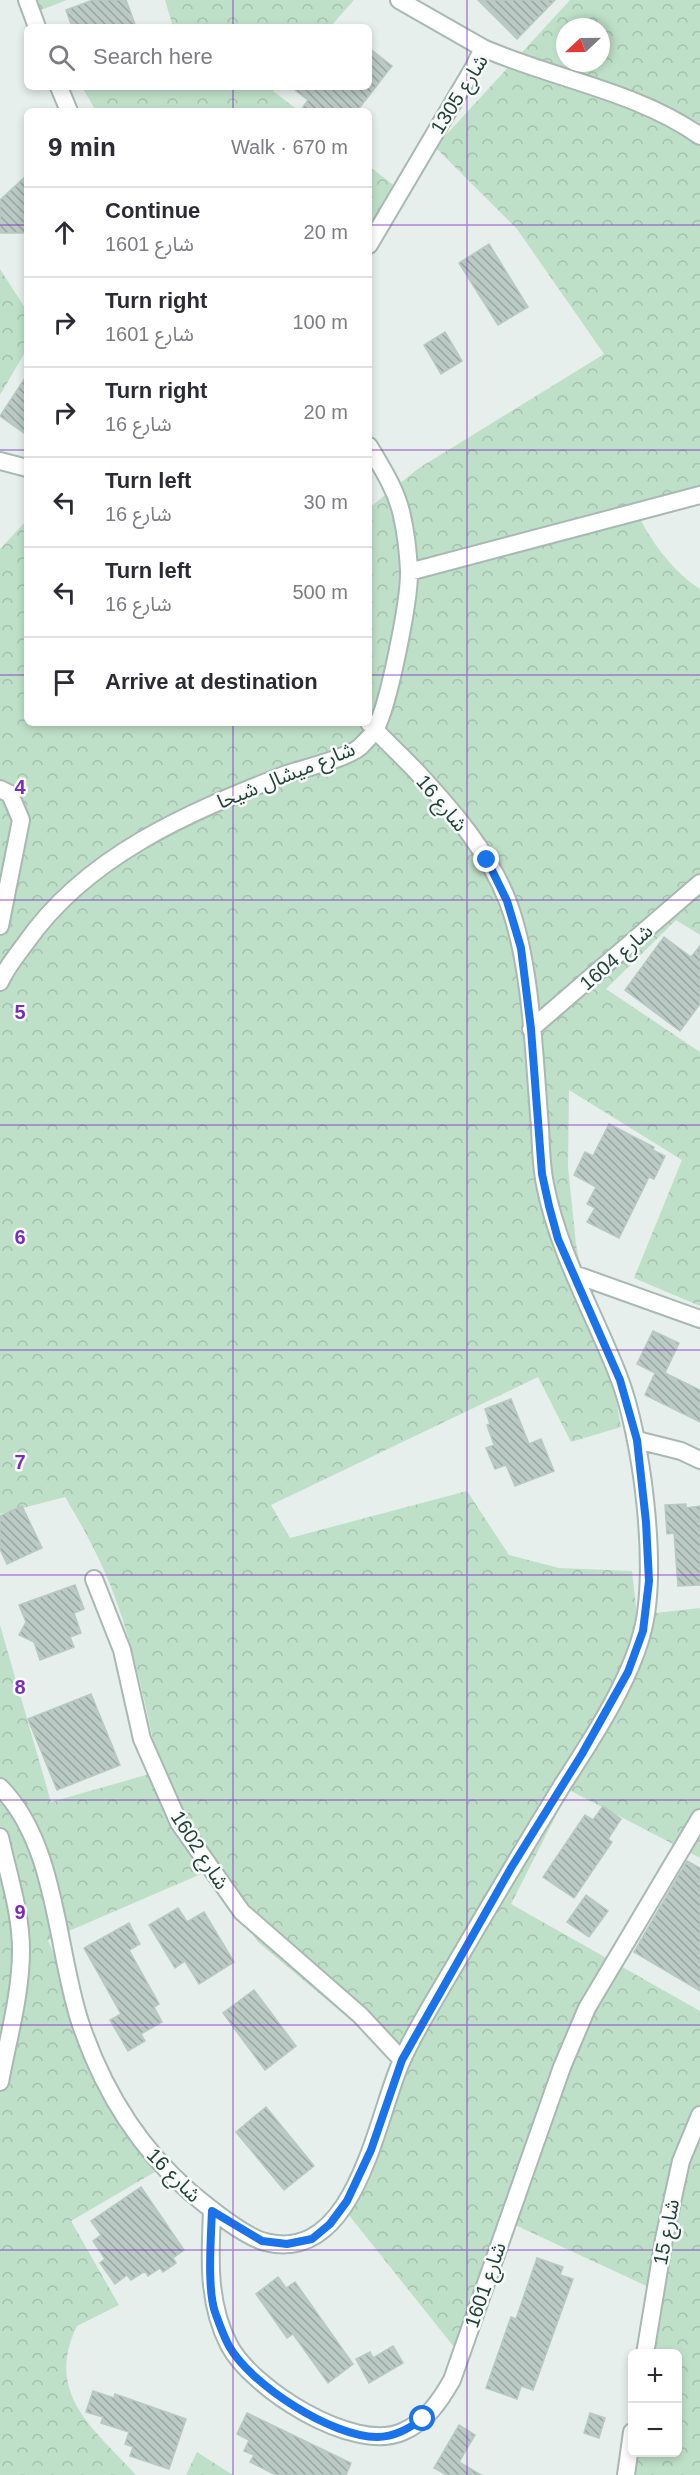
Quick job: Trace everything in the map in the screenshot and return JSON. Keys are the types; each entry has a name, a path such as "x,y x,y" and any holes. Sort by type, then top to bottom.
{"street":[{"path":"27,0 36,24"},
{"path":"399,0 483,48"},
{"name":"شارع 1305","path":"372,240 471,73 483,48 513,61 577,81 654,111 700,136"},
{"path":"60,90 68,108"},
{"name":"شارع ميشال شيحا","path":"0,982 34,930 66,894 101,865 136,843 207,807 285,774 358,748 386,700 409,572 402,514 387,476 372,451"},
{"path":"0,461 24,467"},
{"path":"409,572 700,495"},
{"name":"شارع 16","path":"0,1787 10,1797 27,1822 45,1871 80,2020 104,2081 129,2125 160,2166 212,2211 262,2241 287,2244 312,2239 330,2224 347,2201 371,2150 402,2060 506,1878 582,1754 628,1672 643,1631 649,1581 637,1440 620,1380 558,1239 542,1174 531,1029 521,948 507,901 487,860 458,818 416,770 372,727"},
{"path":"0,926 21,820 3,796"},
{"name":"شارع 1604","path":"531,1029 700,883"},
{"path":"574,1274 700,1319"},
{"path":"637,1440 681,1451 700,1460"},
{"name":"شارع 1602","path":"94,1579 122,1650 142,1739 179,1822 242,1912 360,2015 402,2060"},
{"name":"شارع 1601","path":"212,2211 210,2260 214,2309 229,2346 244,2366 286,2403 333,2426 358,2435 379,2437 403,2432 423,2419 437,2405 452,2380 562,2067 586,2008 700,1818"},
{"path":"0,1837 16,1906 21,1949 19,1984 0,2082"},
{"name":"شارع 15","path":"646,2349 664,2239 681,2161 700,2115"},
{"path":"626,2475 629,2457"}],"green space":[{"path":"32,0 67,0 36,12"},
{"path":"165,0 354,0 333,24 172,24"},
{"path":"570,0 700,0 700,495 635,509 647,532 662,553 680,573 700,589 700,935 676,920 606,989 700,1052 700,1306 634,1278 682,1160 569,1090 568,1167 576,1244 583,1279 613,1382 621,1427 571,1442 538,1377 271,1505 290,1538 467,1491 509,1555 559,1568 632,1571 637,1615 700,1608 700,1858 569,1790 511,1904 700,2011 700,2475 622,2475 628,2437 628,2457 682,2457 682,2349 643,2349 653,2289 504,2220 462,2357 340,2204 409,2069 258,1942 208,1871 48,1940 113,2098 170,2163 71,2221 119,2305 77,2326 68,2350 66,2372 70,2391 78,2409 90,2426 136,2475 0,2475 0,1625 51,1802 160,1771 135,1663 116,1600 93,1547 65,1497 0,1514 0,549 24,523 24,726 372,726 372,506 419,468 604,354 517,229 435,147"},
{"path":"84,90 274,90 295,108 94,108"},
{"path":"372,168 401,191 372,242"},
{"path":"0,269 24,306 24,354 0,395"},
{"path":"197,2452 233,2475 186,2475"}],"building":[{"path":"93,0 126,0 135,24 71,24 66,10"},
{"path":"478,0 555,0 517,39"},
{"path":"372,50 392,66 359,108 302,108 308,100 295,90 372,90"},
{"path":"24,178 24,233 0,233 0,200"},
{"path":"489,244 528,307 498,325 459,263"},
{"path":"445,332 462,361 441,374 424,345"},
{"path":"24,380 24,433 0,416"},
{"path":"664,937 691,957 700,946 700,1004 680,1031 625,990"},
{"path":"609,1124 654,1147 653,1150 665,1156 654,1179 649,1177 619,1238 587,1222 595,1208 587,1204 596,1187 574,1175 585,1152 593,1156"},
{"path":"653,1331 679,1343 665,1373 700,1390 700,1422 645,1395 655,1373 637,1364"},
{"path":"511,1399 529,1444 541,1439 554,1471 515,1486 506,1465 495,1469 486,1448 494,1445 487,1425 490,1424 485,1409"},
{"path":"686,1504 686,1508 700,1506 700,1585 678,1586 674,1533 667,1534 665,1505"},
{"path":"22,1506 42,1548 7,1564 0,1549 0,1516"},
{"path":"75,1585 84,1609 74,1613 81,1633 70,1637 74,1647 40,1660 34,1642 19,1635 26,1622 19,1605"},
{"path":"91,1694 120,1765 57,1790 28,1719"},
{"path":"603,1806 621,1819 608,1839 612,1842 574,1898 543,1877 585,1815 593,1820"},
{"path":"687,1861 700,1868 700,1991 634,1952"},
{"path":"586,1895 608,1911 589,1937 567,1922"},
{"path":"178,1908 187,1922 204,1912 234,1962 199,1984 185,1961 175,1968 149,1925"},
{"path":"129,1923 140,1944 129,1950 159,2004 154,2007 162,2022 141,2034 145,2041 128,2051 110,2020 121,2014 84,1948"},
{"path":"254,1990 296,2046 265,2070 223,2013"},
{"path":"266,2107 314,2166 284,2190 236,2132"},
{"path":"141,2187 184,2250 173,2258 176,2263 163,2272 160,2268 148,2276 145,2271 131,2280 127,2275 115,2284 100,2263 105,2259 93,2241 101,2235 91,2221"},
{"path":"537,2258 563,2267 560,2275 573,2279 533,2390 521,2386 517,2399 486,2388 511,2317 516,2319"},
{"path":"278,2277 286,2288 295,2282 353,2364 328,2383 293,2334 287,2338 256,2294"},
{"path":"393,2346 403,2363 369,2383 356,2359 370,2352 373,2358"},
{"path":"93,2391 114,2398 115,2394 186,2419 169,2469 130,2456 133,2447 125,2444 129,2432 101,2423 103,2417 86,2412"},
{"path":"247,2413 351,2463 346,2475 276,2475 250,2462 254,2455 244,2451 249,2440 237,2434"},
{"path":"590,2413 605,2418 599,2438 584,2433"},
{"path":"459,2425 475,2435 459,2462 481,2475 447,2475 434,2468"}],"route":[{"path":"423,2419 403,2432 379,2437 358,2435 333,2426 286,2403 244,2366 229,2346 214,2309 210,2260 212,2211 262,2241 287,2244 312,2239 330,2224 347,2201 371,2150 402,2060 511,1868 582,1754 628,1672 643,1631 649,1581 646,1522 637,1440 620,1380 558,1239 549,1206 542,1174 531,1029 521,948 507,901 487,860"}]}
